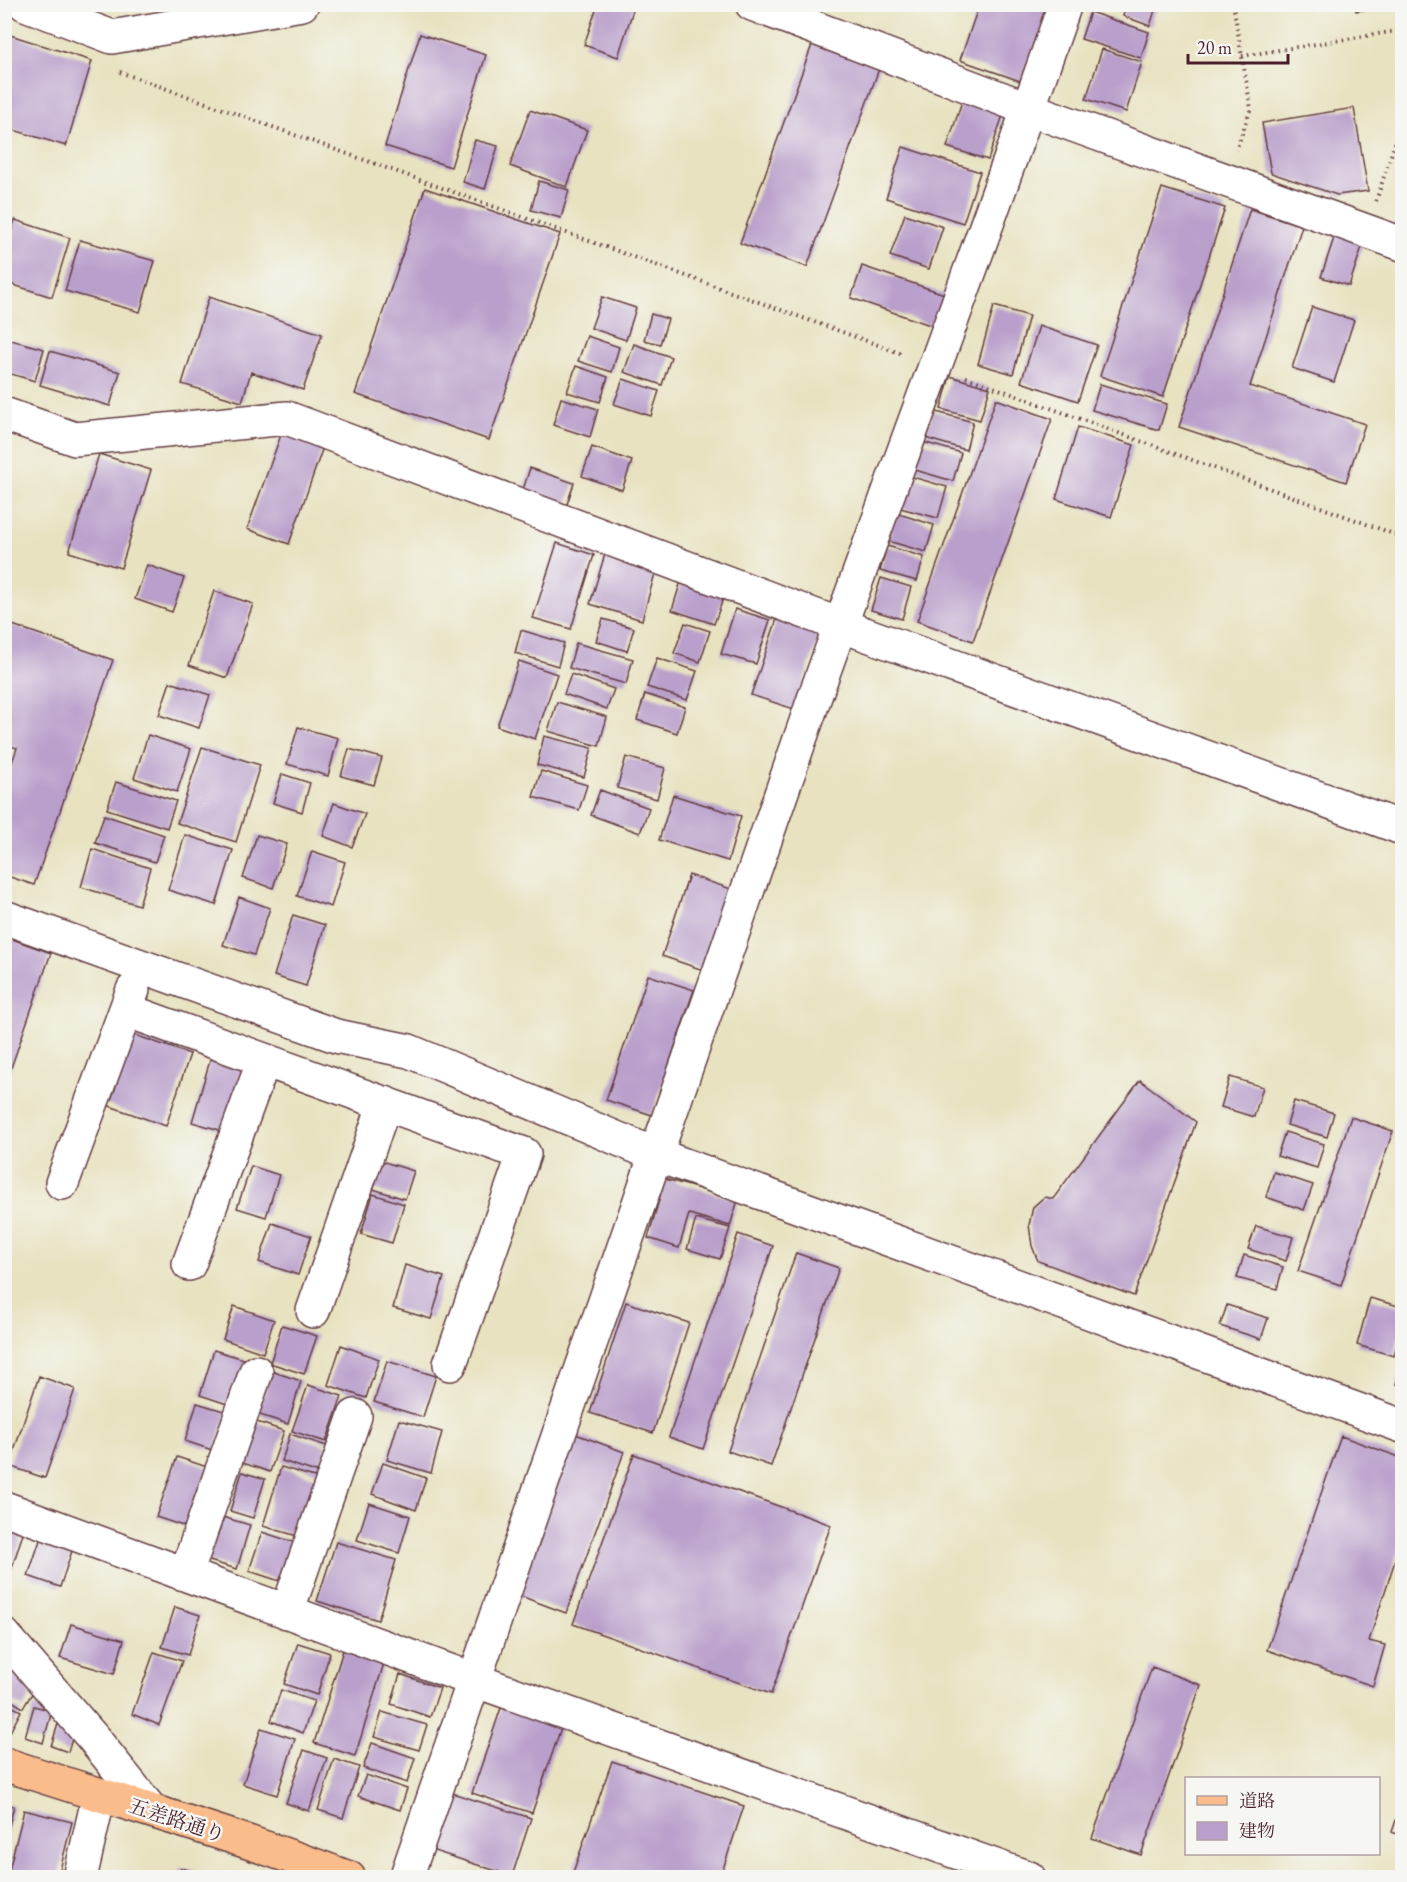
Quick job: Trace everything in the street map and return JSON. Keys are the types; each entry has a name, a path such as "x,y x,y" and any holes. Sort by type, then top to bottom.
{"main road":[{"name":"五差路通り","path":"4,1764 151,1810 306,1870 349,1878"}],"street":[{"path":"26,4 112,37 302,4"},
{"path":"752,4 1029,109 1402,244"},
{"path":"406,1878 654,1154 840,625 1029,109 1065,4"},
{"path":"4,414 75,440 287,418 840,625 1402,828"},
{"path":"4,917 336,1035 409,1052 654,1154 1402,1426"},
{"path":"62,1183 142,966"},
{"path":"126,1010 524,1154 450,1364"},
{"path":"189,1264 264,1060"},
{"path":"313,1311 385,1103"},
{"path":"186,1574 256,1371"},
{"path":"287,1612 356,1416"},
{"path":"4,1508 474,1680 1029,1878"},
{"path":"4,1635 94,1739 151,1810"},
{"path":"80,1878 99,1795"}],"path":[{"path":"1226,180 1251,109 1233,4"},
{"path":"1242,56 1402,30"},
{"path":"112,37 109,68 1402,537"},
{"path":"1366,231 1402,122"}],"building":[{"path":"598,4 635,4 618,57 584,45"},
{"path":"1118,4 1157,4 1150,26 1123,16 1125,7"},
{"path":"1355,4 1395,4 1396,6 1356,11"},
{"path":"979,5 1053,5 1026,83 960,60"},
{"path":"1090,12 1149,32 1141,58 1081,39"},
{"path":"4,33 92,61 66,146 4,127"},
{"path":"420,34 486,55 451,167 385,146"},
{"path":"813,42 880,66 807,267 740,243"},
{"path":"1102,49 1142,62 1126,112 1086,99"},
{"path":"964,95 1005,109 988,160 947,147"},
{"path":"1354,108 1368,191 1337,195 1271,173 1262,123"},
{"path":"530,110 587,130 567,187 510,166"},
{"path":"475,140 498,146 485,189 463,182"},
{"path":"903,147 980,172 963,223 886,198"},
{"path":"539,181 569,190 561,218 531,210"},
{"path":"425,188 560,234 489,440 355,394"},
{"path":"1162,188 1225,208 1163,397 1100,376"},
{"path":"1250,209 1302,226 1250,386 1365,424 1346,482 1179,427"},
{"path":"905,214 943,227 929,269 890,256"},
{"path":"15,220 70,238 52,297 4,282 4,253"},
{"path":"1336,232 1364,241 1349,286 1321,277"},
{"path":"80,240 155,261 140,312 65,291"},
{"path":"862,266 950,296 939,328 851,298"},
{"path":"209,297 322,334 303,390 251,372 242,402 182,384"},
{"path":"602,297 636,308 626,340 591,328"},
{"path":"994,306 1029,316 1013,374 978,364"},
{"path":"1312,307 1354,320 1334,382 1292,368"},
{"path":"651,314 668,319 660,344 644,340"},
{"path":"1039,326 1097,345 1078,401 1021,382"},
{"path":"587,336 619,347 612,372 578,361"},
{"path":"4,338 44,349 35,381 4,372"},
{"path":"634,344 671,357 662,385 624,372"},
{"path":"50,351 120,372 110,406 40,385"},
{"path":"576,366 608,377 600,402 567,392"},
{"path":"950,376 990,388 980,420 941,409"},
{"path":"623,379 659,391 651,416 614,404"},
{"path":"1100,384 1167,404 1159,430 1092,410"},
{"path":"561,398 598,409 590,437 553,425"},
{"path":"996,399 1052,419 973,641 917,621"},
{"path":"933,411 973,422 966,450 925,438"},
{"path":"1078,427 1134,445 1111,517 1056,499"},
{"path":"282,432 323,447 289,544 247,529"},
{"path":"923,442 961,453 953,481 915,470"},
{"path":"592,447 632,461 622,490 582,476"},
{"path":"99,454 151,470 121,568 69,552"},
{"path":"530,468 574,483 564,513 520,499"},
{"path":"909,476 947,487 938,518 900,508"},
{"path":"896,513 934,525 926,552 888,541"},
{"path":"557,543 594,555 571,629 533,618"},
{"path":"887,546 924,557 917,581 880,571"},
{"path":"605,554 656,570 642,620 590,604"},
{"path":"147,565 184,578 172,612 135,599"},
{"path":"881,578 911,587 902,619 871,610"},
{"path":"681,581 724,596 714,624 672,610"},
{"path":"214,591 253,604 227,678 189,665"},
{"path":"735,609 770,620 756,664 721,654"},
{"path":"778,616 821,631 794,709 751,695"},
{"path":"603,619 634,628 627,651 596,641"},
{"path":"4,622 113,660 34,885 4,875 4,785 17,748 4,744"},
{"path":"685,623 710,631 700,662 674,653"},
{"path":"521,630 564,643 558,666 515,653"},
{"path":"576,643 633,659 626,684 569,668"},
{"path":"657,658 697,671 687,700 647,687"},
{"path":"519,661 557,674 535,739 497,726"},
{"path":"571,674 614,689 607,709 564,694"},
{"path":"170,682 210,695 199,728 159,715"},
{"path":"645,694 685,707 677,733 637,720"},
{"path":"557,702 607,717 599,746 548,731"},
{"path":"298,727 338,738 328,776 287,764"},
{"path":"148,735 191,749 177,792 134,778"},
{"path":"544,736 592,748 584,777 537,765"},
{"path":"202,747 260,765 236,842 177,823"},
{"path":"349,749 382,758 374,785 341,776"},
{"path":"626,757 665,768 657,799 617,788"},
{"path":"541,771 587,785 579,810 533,797"},
{"path":"282,774 310,783 302,812 273,803"},
{"path":"116,782 176,801 167,828 107,809"},
{"path":"600,790 649,808 640,833 591,815"},
{"path":"673,795 741,816 728,861 659,840"},
{"path":"334,803 365,814 352,847 323,836"},
{"path":"104,815 164,835 155,862 95,843"},
{"path":"185,835 233,850 216,905 168,890"},
{"path":"257,835 287,844 273,888 243,878"},
{"path":"92,849 150,868 139,905 81,887"},
{"path":"312,851 345,862 331,907 297,896"},
{"path":"689,875 731,889 703,970 662,956"},
{"path":"239,897 270,908 254,955 223,945"},
{"path":"293,915 325,925 306,986 274,976"},
{"path":"4,936 51,953 5,1085 4,1085"},
{"path":"648,975 694,990 652,1115 606,1100"},
{"path":"129,1033 190,1054 166,1126 104,1104"},
{"path":"213,1050 251,1062 230,1133 192,1122"},
{"path":"1230,1077 1263,1087 1254,1117 1221,1107"},
{"path":"1140,1080 1196,1122 1134,1296 1038,1261 1032,1246 1029,1225 1033,1207 1046,1197 1053,1199"},
{"path":"1294,1101 1334,1113 1327,1137 1287,1125"},
{"path":"1351,1117 1393,1131 1341,1285 1298,1271"},
{"path":"1285,1132 1324,1144 1317,1168 1277,1156"},
{"path":"381,1161 414,1171 405,1199 373,1189"},
{"path":"251,1166 279,1175 266,1217 237,1208"},
{"path":"1274,1172 1313,1185 1304,1210 1266,1197"},
{"path":"665,1179 738,1200 730,1226 689,1214 679,1248 648,1238"},
{"path":"373,1194 404,1204 392,1243 361,1234"},
{"path":"696,1219 730,1228 720,1259 687,1249"},
{"path":"272,1223 311,1236 298,1275 259,1262"},
{"path":"1256,1226 1293,1237 1286,1261 1248,1249"},
{"path":"738,1234 773,1246 703,1449 669,1437"},
{"path":"796,1253 839,1268 771,1466 728,1451"},
{"path":"1244,1255 1283,1267 1277,1289 1237,1278"},
{"path":"405,1265 444,1277 431,1319 393,1308"},
{"path":"1370,1298 1402,1307 1402,1325 1394,1356 1357,1345"},
{"path":"626,1302 689,1323 653,1433 590,1413"},
{"path":"1227,1305 1268,1318 1261,1339 1220,1326"},
{"path":"234,1306 274,1320 263,1353 223,1339"},
{"path":"282,1325 317,1336 304,1374 270,1363"},
{"path":"341,1345 379,1359 366,1398 328,1385"},
{"path":"214,1350 247,1360 233,1406 200,1395"},
{"path":"387,1361 436,1376 423,1417 374,1402"},
{"path":"1402,1362 1402,1386 1396,1384"},
{"path":"271,1371 301,1381 288,1424 257,1414"},
{"path":"39,1376 75,1389 45,1478 9,1466"},
{"path":"308,1385 342,1396 326,1442 292,1431"},
{"path":"197,1403 227,1412 215,1451 185,1441"},
{"path":"399,1420 442,1432 431,1473 387,1460"},
{"path":"254,1421 284,1431 270,1472 240,1462"},
{"path":"565,1430 624,1452 566,1613 507,1591"},
{"path":"290,1434 327,1446 319,1473 282,1461"},
{"path":"1341,1436 1402,1458 1402,1539 1369,1641 1385,1645 1373,1686 1267,1650"},
{"path":"634,1454 831,1525 771,1694 573,1624"},
{"path":"177,1457 216,1470 195,1530 156,1517"},
{"path":"383,1463 426,1478 416,1510 372,1494"},
{"path":"281,1467 321,1479 304,1538 263,1526"},
{"path":"242,1472 265,1479 253,1518 230,1511"},
{"path":"369,1503 410,1516 399,1553 357,1540"},
{"path":"219,1516 250,1525 237,1569 206,1560"},
{"path":"4,1524 24,1530 10,1574 4,1573"},
{"path":"262,1532 305,1546 292,1585 249,1571"},
{"path":"41,1537 73,1548 60,1587 28,1576"},
{"path":"336,1542 396,1560 378,1620 317,1601"},
{"path":"175,1607 200,1615 188,1655 162,1647"},
{"path":"71,1624 124,1640 114,1674 60,1658"},
{"path":"298,1643 330,1653 317,1695 284,1684"},
{"path":"344,1647 385,1660 355,1756 314,1743"},
{"path":"154,1652 182,1661 159,1725 132,1714"},
{"path":"4,1663 38,1684 23,1708 4,1696"},
{"path":"1152,1667 1201,1685 1141,1855 1092,1838"},
{"path":"400,1674 440,1688 430,1717 391,1704"},
{"path":"281,1690 314,1701 303,1733 271,1721"},
{"path":"4,1702 21,1711 9,1734 4,1731"},
{"path":"502,1705 562,1725 532,1813 472,1793"},
{"path":"34,1706 52,1711 43,1743 25,1737"},
{"path":"382,1712 427,1725 419,1750 374,1737"},
{"path":"59,1721 76,1726 68,1752 51,1746"},
{"path":"261,1728 295,1739 277,1795 243,1784"},
{"path":"372,1743 415,1758 407,1783 363,1768"},
{"path":"304,1750 327,1758 309,1811 286,1803"},
{"path":"334,1759 359,1767 343,1818 318,1810"},
{"path":"612,1761 744,1806 720,1878 571,1878"},
{"path":"366,1775 407,1789 400,1810 358,1796"},
{"path":"446,1791 531,1818 512,1876 428,1849"},
{"path":"1402,1803 1402,1836 1392,1832"},
{"path":"4,1804 14,1806 5,1840 4,1840"},
{"path":"24,1810 72,1822 58,1878 7,1878"},
{"path":"181,1868 218,1877 218,1878 178,1878"}]}
